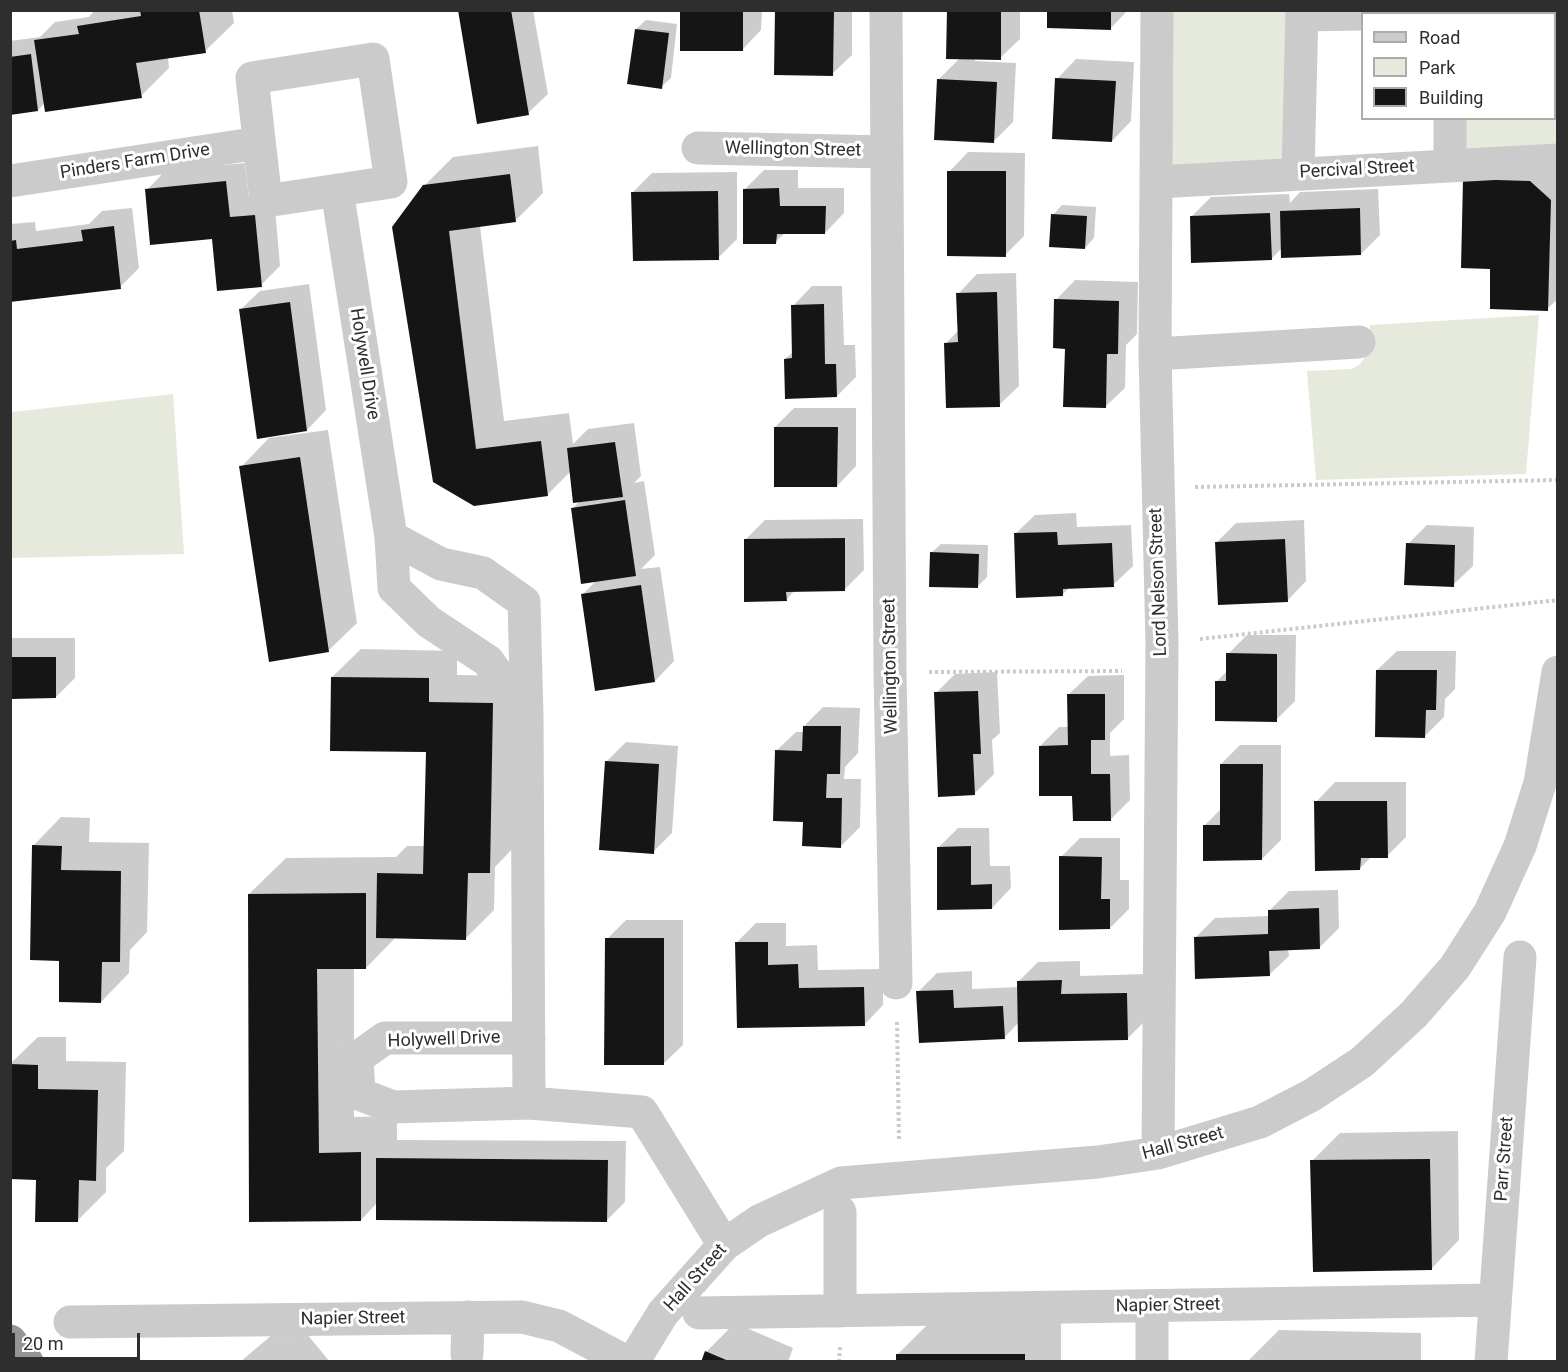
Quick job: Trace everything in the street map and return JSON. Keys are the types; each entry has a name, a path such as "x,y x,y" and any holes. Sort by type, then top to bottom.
{"highway":[{"path":"10,1341 27,1362"}],"street":[{"name":"Wellington Street","path":"886,10 890,672 896,983"},
{"name":"Lord Nelson Street","path":"1157,10 1156,487 1162,657 1158,1153"},
{"path":"1298,174 1302,13 1361,14"},
{"path":"373,59 391,182 337,190 266,201 252,78 373,59"},
{"path":"1450,120 1450,165"},
{"name":"Pinders Farm Drive","path":"10,181 259,143"},
{"name":"Wellington Street","path":"698,148 887,152"},
{"name":"Percival Street","path":"1157,182 1557,160"},
{"name":"Holywell Drive","path":"337,190 391,537 394,588 429,622 488,661 527,716"},
{"path":"1155,354 1359,342"},
{"path":"391,537 441,564 483,573 524,602 527,716 529,1103"},
{"name":"Hall Street","path":"633,1362 663,1313 724,1245 759,1221 841,1183 900,1180 1098,1162 1158,1153 1260,1122 1312,1095 1362,1062 1414,1014 1455,967 1490,912 1520,846 1540,783 1556,682"},
{"name":"Parr Street","path":"1491,1362 1520,957"},
{"name":"Holywell Drive","path":"529,1038 384,1038 357,1058 359,1094 393,1107 529,1103 642,1112 724,1245"},
{"path":"840,1212 840,1311"},
{"name":"Napier Street","path":"699,1313 1495,1300"},
{"path":"1152,1307 1152,1362"},
{"path":"467,1354 468,1317"},
{"name":"Napier Street","path":"70,1322 468,1317 542,1320 559,1326 627,1362"}],"path":[{"path":"1156,487 1557,480"},
{"path":"890,672 1162,657 1557,600"},
{"path":"896,983 900,1180"}],"green space":[{"path":"1157,11 1302,11 1298,174 1157,182"},
{"path":"1557,11 1557,160 1450,165 1450,120 1556,120 1556,12 1451,12"},
{"path":"1539,315 1526,474 1316,480 1307,371 1352,369 1360,364 1367,354 1370,325"},
{"path":"173,394 184,554 11,558 11,412"}],"building":[{"path":"140,10 199,10 206,53 136,63 142,98 45,112 34,40 79,34 77,26 141,16"},
{"path":"458,10 511,10 529,115 477,124"},
{"path":"680,10 743,10 743,51 680,51"},
{"path":"775,10 834,10 833,76 774,75"},
{"path":"947,10 1001,10 1001,60 946,59"},
{"path":"1047,10 1111,10 1111,30 1047,28"},
{"path":"635,29 669,33 662,89 627,84"},
{"path":"31,54 38,111 10,115 10,57"},
{"path":"1055,78 1116,81 1112,142 1052,139"},
{"path":"937,79 997,82 994,143 934,140"},
{"path":"947,171 1006,171 1006,257 947,256"},
{"path":"510,174 516,222 449,231 476,449 541,441 548,496 474,506 433,482 392,227 423,185"},
{"path":"1463,179 1530,181 1551,200 1548,311 1490,309 1490,269 1461,268"},
{"path":"226,181 230,217 255,215 262,287 217,291 212,239 150,245 145,189"},
{"path":"779,188 780,206 826,206 825,234 777,234 776,244 743,244 743,189"},
{"path":"718,191 719,260 633,261 631,192"},
{"path":"1360,208 1361,255 1281,258 1280,211"},
{"path":"1270,213 1272,260 1191,263 1190,216"},
{"path":"1051,214 1087,216 1085,249 1049,247"},
{"path":"114,226 121,289 10,302 10,241 16,240 17,249 83,241 81,230"},
{"path":"997,292 1000,407 946,408 944,343 958,342 956,293"},
{"path":"1054,299 1119,301 1118,354 1107,354 1106,408 1063,407 1065,349 1053,348"},
{"path":"290,302 307,431 257,439 239,309"},
{"path":"824,304 825,364 836,364 837,397 785,399 784,359 792,358 791,305"},
{"path":"774,427 838,427 837,487 774,487"},
{"path":"615,442 623,497 573,503 567,448"},
{"path":"300,457 329,652 269,662 239,466"},
{"path":"625,500 636,576 581,584 571,508"},
{"path":"1057,532 1058,545 1112,543 1114,587 1063,589 1063,596 1016,598 1014,533"},
{"path":"845,538 845,591 786,592 787,601 744,602 744,539"},
{"path":"1285,539 1288,602 1218,605 1215,542"},
{"path":"1406,543 1455,545 1454,587 1404,585"},
{"path":"930,552 979,554 978,588 929,587"},
{"path":"641,585 655,682 595,691 581,594"},
{"path":"1226,653 1277,654 1277,722 1215,721 1215,681 1226,681"},
{"path":"10,657 56,657 56,698 10,699"},
{"path":"1376,670 1437,670 1436,710 1426,710 1425,738 1375,737"},
{"path":"331,677 429,678 429,702 493,703 490,873 468,873 466,940 376,938 377,873 423,874 426,752 330,751"},
{"path":"978,691 981,754 973,754 975,795 938,797 934,692"},
{"path":"1067,694 1105,694 1105,740 1091,740 1091,774 1110,774 1111,821 1073,821 1072,796 1039,796 1039,746 1068,745"},
{"path":"803,726 841,726 840,774 827,774 826,798 842,798 841,848 802,846 803,822 773,821 775,750 802,751"},
{"path":"605,761 659,764 654,854 599,850"},
{"path":"1220,764 1263,764 1262,860 1203,861 1203,825 1220,825"},
{"path":"1314,801 1387,801 1388,858 1361,858 1360,870 1315,871"},
{"path":"32,845 62,846 61,870 121,871 120,962 102,962 101,1003 59,1002 59,961 30,960"},
{"path":"971,846 971,885 992,884 992,909 937,910 937,847"},
{"path":"1059,856 1102,857 1101,899 1110,899 1110,929 1059,930"},
{"path":"366,893 366,969 317,969 319,1153 361,1152 361,1221 249,1222 248,894"},
{"path":"1319,908 1320,949 1269,951 1270,976 1195,979 1194,937 1268,934 1268,910"},
{"path":"605,938 664,938 664,1065 604,1065"},
{"path":"735,942 768,942 768,965 798,964 799,988 864,987 865,1026 737,1028"},
{"path":"1062,980 1061,994 1127,993 1128,1040 1018,1042 1017,981"},
{"path":"953,990 954,1008 1003,1006 1005,1039 919,1043 916,991"},
{"path":"10,1064 38,1065 38,1089 98,1090 96,1181 79,1180 78,1222 35,1222 36,1180 10,1179"},
{"path":"376,1158 608,1160 607,1222 376,1220"},
{"path":"1430,1159 1432,1270 1313,1272 1310,1160"},
{"path":"705,1351 731,1362 701,1362"},
{"path":"896,1354 1025,1354 1025,1362 896,1362"}]}
